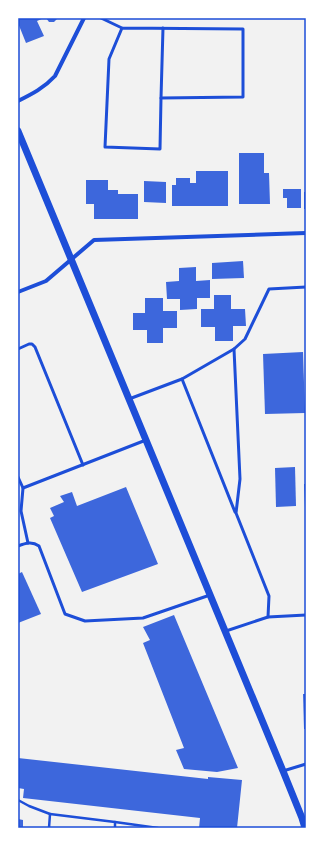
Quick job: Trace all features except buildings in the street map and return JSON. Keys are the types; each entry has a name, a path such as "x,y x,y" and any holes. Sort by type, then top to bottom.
{"street":[{"path":"18,101 48,84 55,76 84,18"},
{"path":"18,131 284,771 305,828"},
{"path":"18,292 46,281 94,240 306,233"}],"lane":[{"path":"101,18 122,28 243,29 243,97 161,98"},
{"path":"122,28 109,59 105,147 160,149 163,28"},
{"path":"129,399 182,379 234,349 245,339 269,289 306,287"},
{"path":"18,349 29,344 32,344 35,347 83,465"},
{"path":"234,349 240,479 236,513"},
{"path":"182,379 269,596 268,617"},
{"path":"23,488 146,440"},
{"path":"18,477 23,488 21,511 28,543"},
{"path":"18,546 28,543 35,543 39,546 64,614 85,621 143,618 210,595"},
{"path":"226,631 268,617 306,615"},
{"path":"284,771 306,764"}],"path":[{"path":"18,800 50,814 158,828"},
{"path":"49,828 50,814"},
{"path":"115,822 115,828"}]}
